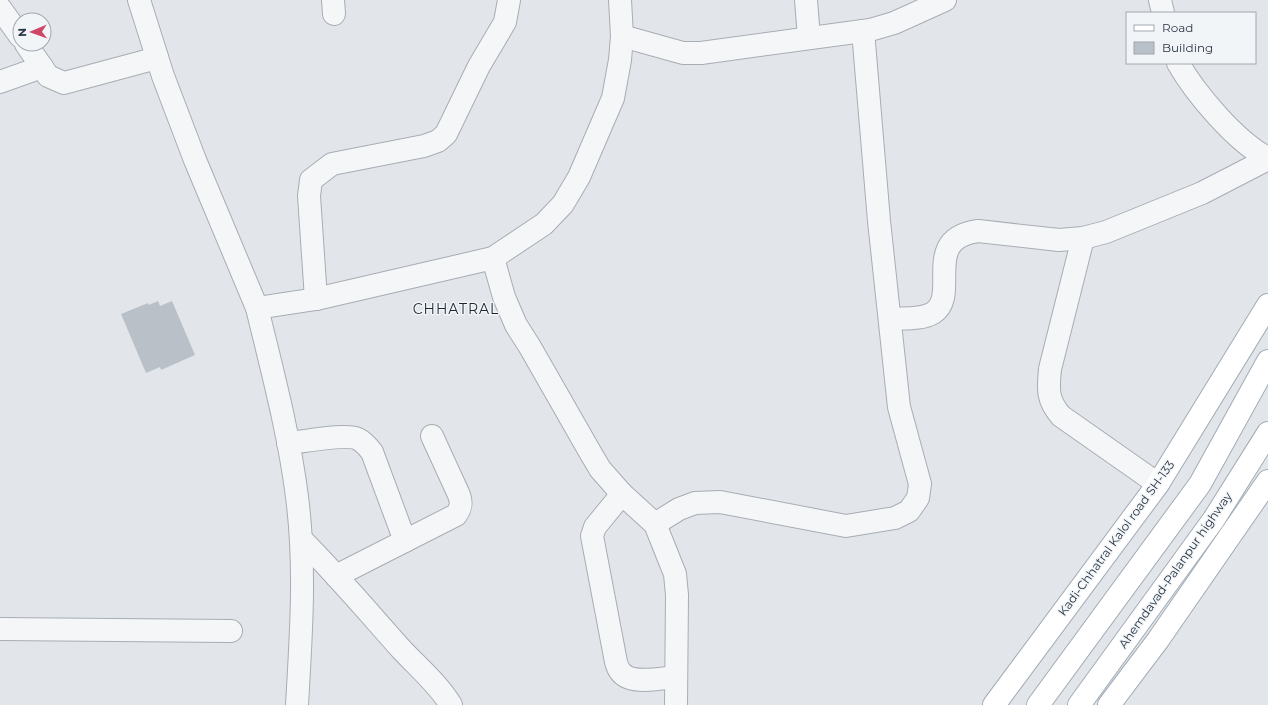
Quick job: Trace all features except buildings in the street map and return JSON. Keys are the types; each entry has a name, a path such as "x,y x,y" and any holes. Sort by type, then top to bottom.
{"main road":[{"name":"Kadi-Chhatral Kalol road SH-133","path":"994,705 1158,484 1268,305"},
{"path":"1038,705 1200,484 1268,361"},
{"name":"Ahemdavad-Palanpur highway","path":"1079,705 1214,519 1268,432"},
{"path":"1109,705 1158,640 1268,481"}],"street":[{"path":"139,0 157,58 210,200 257,308 288,443 298,498 301,539 303,598 297,705"},
{"path":"316,299 309,196 311,180 332,164 424,146 438,140 446,134 479,66 505,22 509,0"},
{"path":"257,308 316,299 493,258 544,224 563,204 579,177 613,98 620,60 622,36 620,0"},
{"path":"806,0 809,38"},
{"path":"622,36 683,53 701,53 863,31 894,23 945,0"},
{"path":"1160,0 1163,12"},
{"path":"0,8 12,25"},
{"path":"655,524 679,508 696,503 720,502 846,526 895,518 909,511 918,498 920,484 899,407 891,318 879,221 863,31"},
{"path":"32,52 48,76 64,83 157,58"},
{"path":"1179,64 1196,92 1241,139 1256,152 1268,158"},
{"path":"0,82 42,67"},
{"path":"891,318 918,318 933,313 939,307 943,294 947,252 952,242 965,233 978,232 1059,240 1083,238 1106,232 1195,196 1268,158"},
{"path":"1083,238 1050,368 1048,391 1053,407 1061,416 1158,484"},
{"path":"493,258 504,297 516,325 600,469 622,494 655,524 675,574 677,595 676,705"},
{"path":"336,576 456,515 460,509 461,502 459,495 432,436"},
{"path":"288,443 346,437 357,438 364,443 372,452 405,541"},
{"path":"622,494 595,527 592,536 616,662 620,671 627,677 635,680 676,677"},
{"path":"301,539 416,665 442,690 451,705"},
{"path":"0,630 230,631"},
{"path":"284,705 300,659"}],"district":[{"name":"CHHATRAL","path":"456,309"}]}
